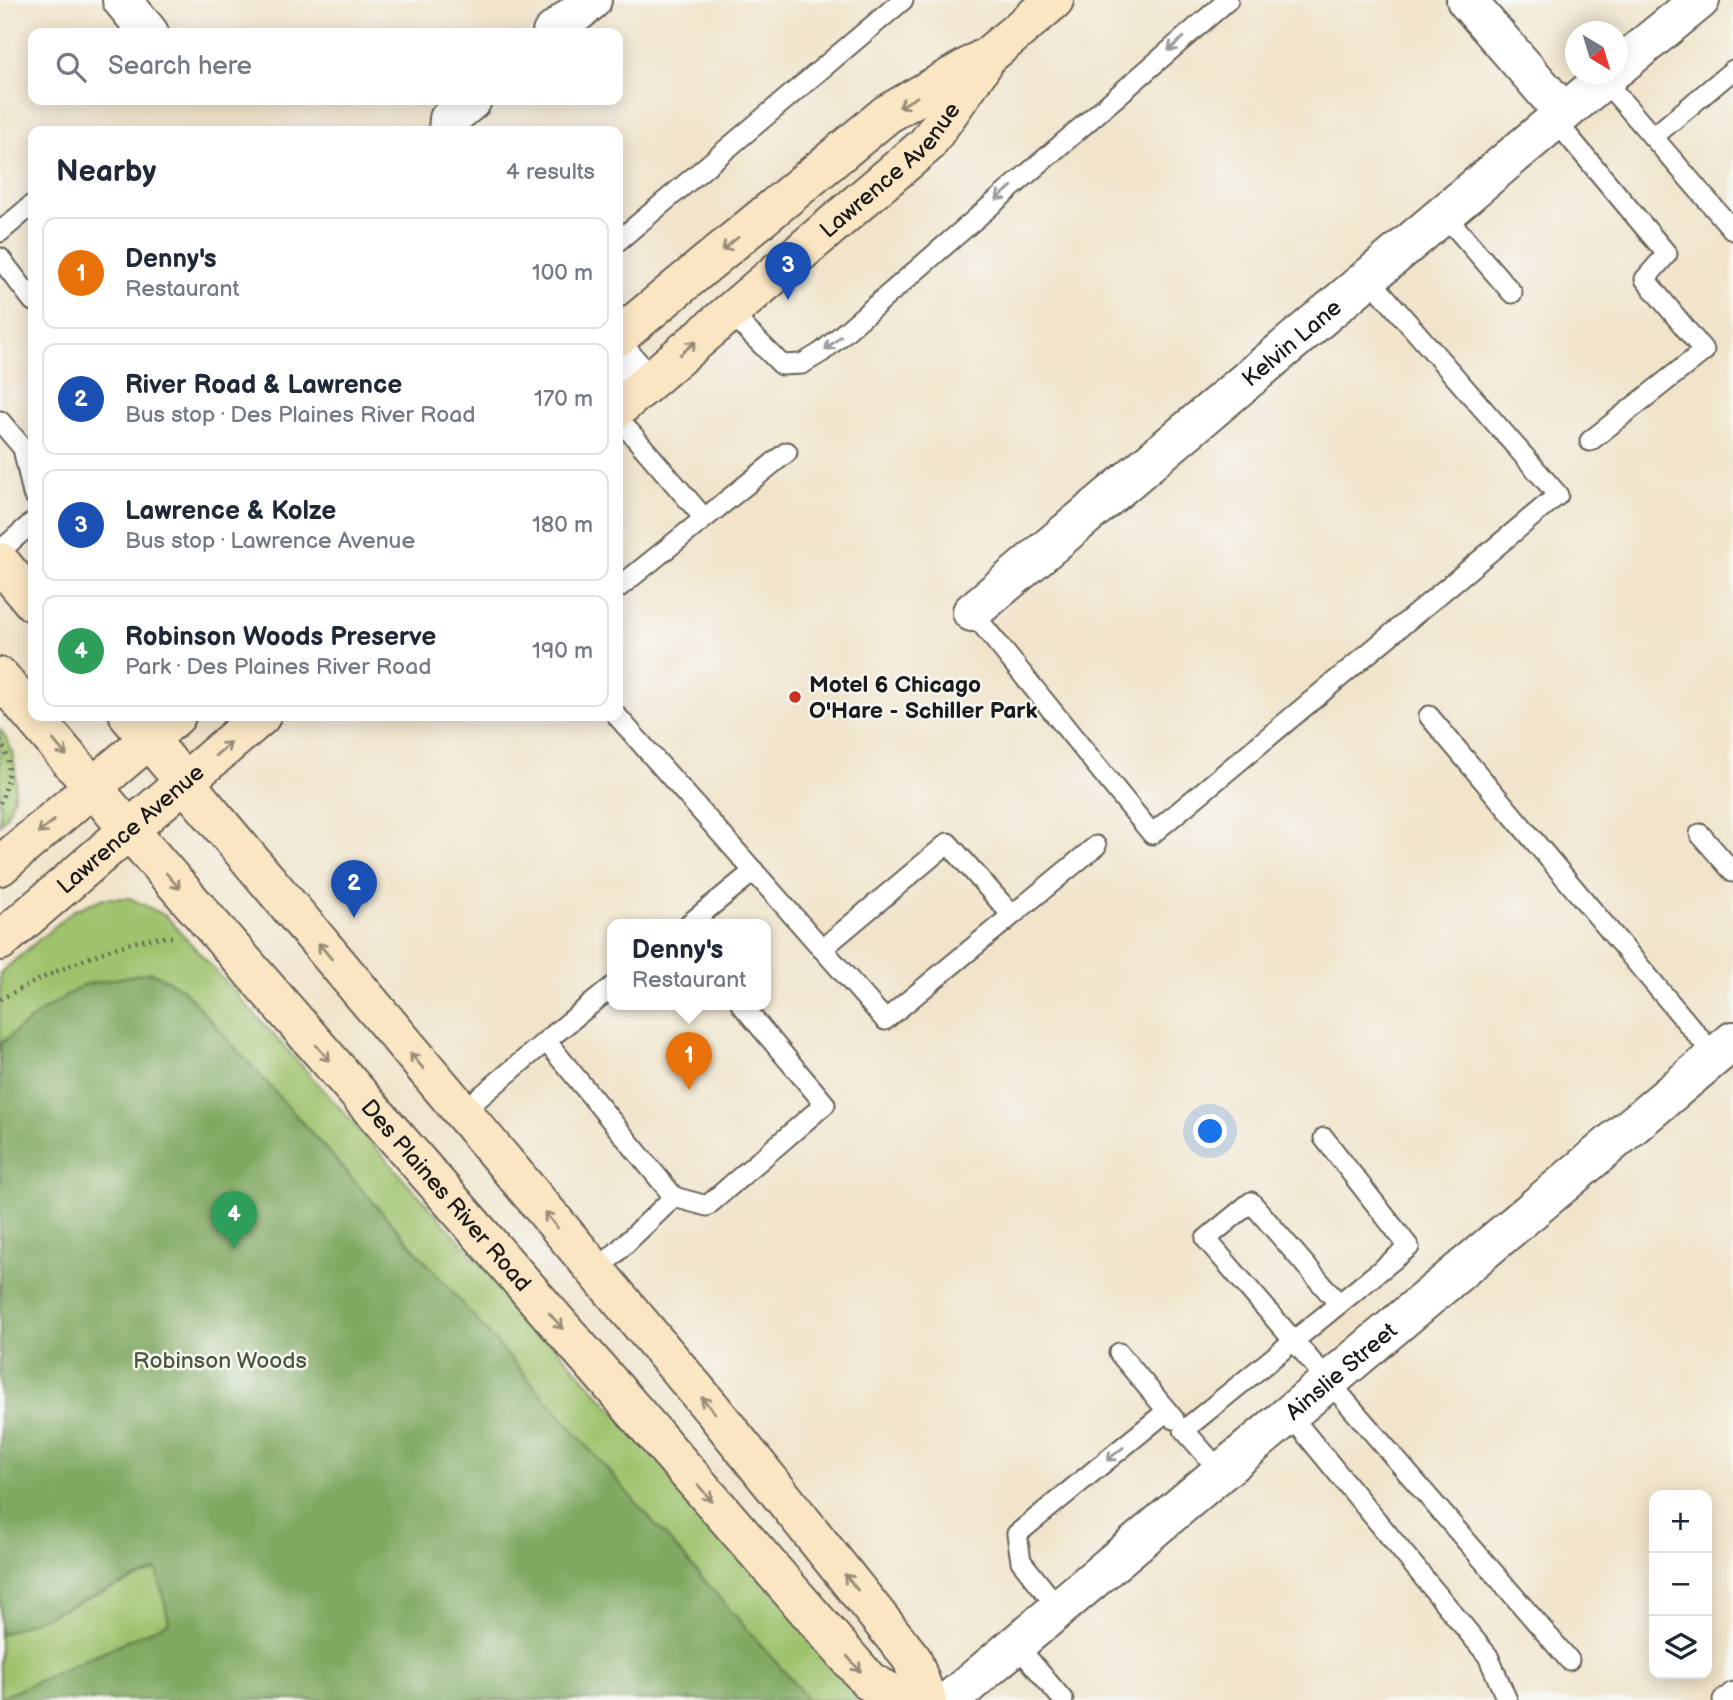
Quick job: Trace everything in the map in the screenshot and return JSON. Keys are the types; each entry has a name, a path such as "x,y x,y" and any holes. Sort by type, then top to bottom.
{"main road":[{"name":"Lawrence Avenue","path":"623,333 887,114 988,56 1054,0"},
{"name":"Lawrence Avenue","path":"631,397 926,145 988,56"},
{"path":"0,562 28,596"},
{"name":"Des Plaines River Road","path":"0,677 28,710"},
{"name":"Des Plaines River Road","path":"37,721 869,1681 904,1700"},
{"name":"Lawrence Avenue","path":"0,941 255,721"},
{"path":"0,866 93,788 151,724 184,782 713,1410 912,1659 927,1700"}],"street":[{"path":"122,0 145,28"},
{"path":"558,28 592,0"},
{"path":"1466,0 1558,115"},
{"name":"Kelvin Lane","path":"1628,58 1700,0"},
{"name":"Kelvin Lane","path":"972,612 1596,84"},
{"path":"448,126 449,119 466,105"},
{"path":"623,370 631,397"},
{"name":"Ainslie Street","path":"950,1700 1724,1048"}],"lane":[{"path":"623,237 903,0"},
{"path":"730,313 782,365 802,364 822,352 1228,0"},
{"path":"1653,137 1733,70"},
{"path":"1617,84 1653,137 1733,230"},
{"path":"1558,115 1667,254 1645,279 1704,351 1590,441"},
{"path":"0,232 28,208"},
{"path":"1443,213 1512,293"},
{"path":"0,258 28,294"},
{"path":"972,612 1152,834 1558,495 1368,277"},
{"path":"0,421 28,457"},
{"path":"623,424 704,518"},
{"path":"623,584 787,452"},
{"path":"0,551 28,526"},
{"path":"1429,716 1724,1048"},
{"path":"621,721 885,1020 1096,846"},
{"path":"1700,834 1733,872"},
{"path":"822,949 948,843 1011,914"},
{"path":"695,919 754,871"},
{"path":"461,1113 607,991"},
{"path":"546,1041 674,1197 707,1206 825,1104 746,1010"},
{"path":"1184,1430 1409,1247 1324,1138"},
{"path":"596,1272 674,1197"},
{"path":"1339,1304 1251,1202 1206,1239 1569,1660"},
{"path":"1119,1353 1221,1472"},
{"path":"1059,1609 1021,1561 1017,1534 1167,1411"},
{"path":"1290,1415 1488,1656 1507,1700"},
{"path":"1016,1644 1063,1700"},
{"path":"1723,1700 1733,1692"}],"path":[{"path":"0,741 4,746 10,773 9,783 0,803"},
{"path":"0,999 54,972 137,942 157,937 176,937"}],"green space":[{"path":"0,729 12,751 16,777 12,802 0,824"},
{"name":"Robinson Woods","path":"104,898 130,898 166,916 717,1525 867,1700 0,1700 0,973 74,910"},
{"name":"Robinson Woods","path":"151,972 182,988 399,1231 809,1700 0,1700 169,1622 157,1570 0,1635 0,1044 38,1014 83,985"}],"place":[{"name":"Lawrence & Kolze","path":"788,300"},
{"name":"Motel 6 Chicago O'Hare - Schiller Park","path":"795,697"},
{"name":"River Road & Lawrence","path":"354,918"},
{"name":"Denny's","path":"689,1090"},
{"name":"Robinson Woods Preserve","path":"234,1249"}]}
